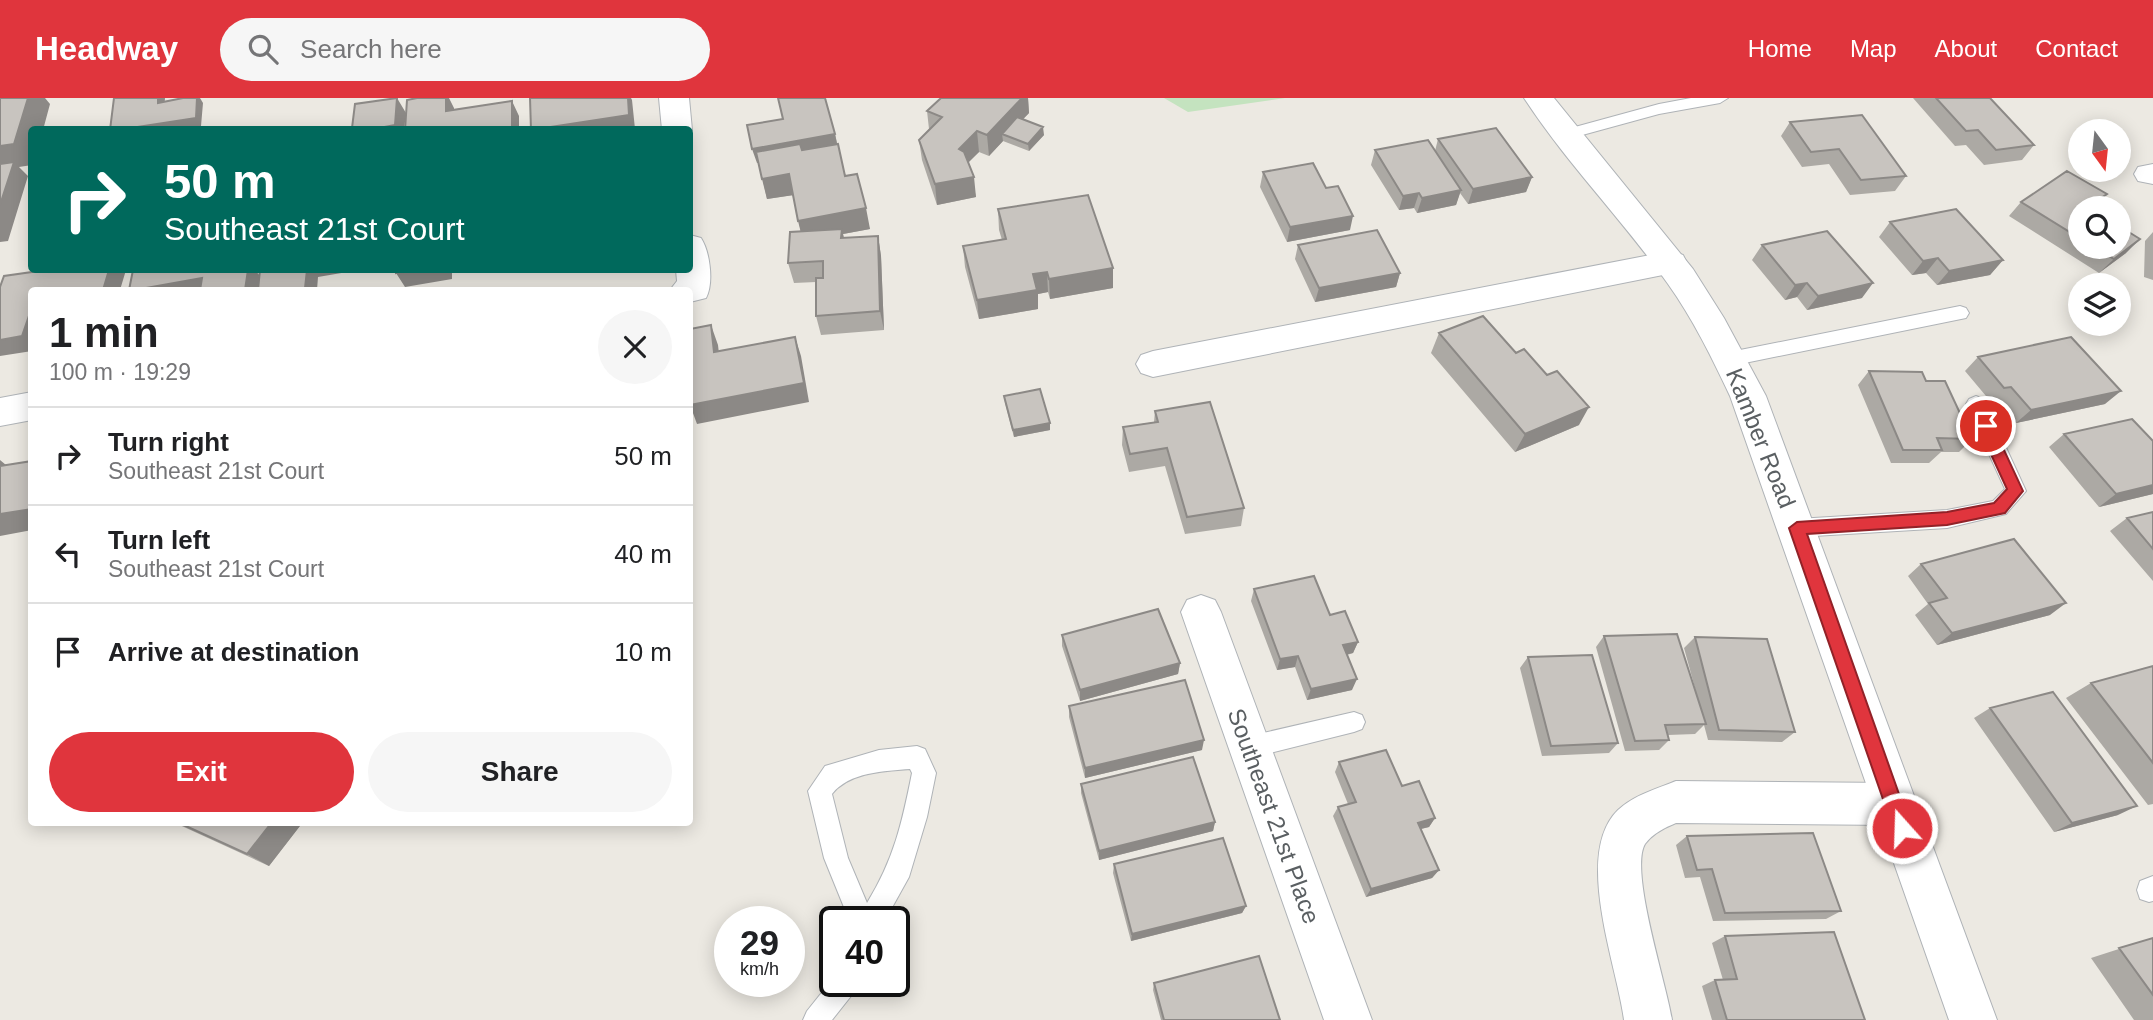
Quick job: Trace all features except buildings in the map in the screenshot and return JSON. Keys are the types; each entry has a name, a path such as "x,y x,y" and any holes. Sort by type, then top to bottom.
{"street":[{"path":"674,98 677,126"},
{"name":"Kamber Road","path":"1539,98 1564,135 1671,263 1716,331 1748,396 1973,1020"},
{"path":"1153,365 1671,263"},
{"path":"0,412 28,407"},
{"name":"Southeast 21st Place","path":"1201,612 1348,1020"},
{"path":"1648,1020 1621,898 1619,863 1627,831 1647,813 1676,802 1893,804"}],"lane":[{"path":"1564,135 1656,104 1720,98"},
{"path":"1730,359 1960,313"},
{"path":"1797,528 1947,519 1999,508 2016,491 1976,404"},
{"path":"1250,747 1354,722"},
{"path":"855,906 845,887 825,820 820,791 833,774 879,761 917,757 924,773 915,817 897,877 880,906"},
{"path":"816,1020 834,997"}],"green space":[{"path":"1164,98 1285,98 1188,112"}],"route":[{"path":"1902,828 1797,528 1947,519 1999,508 2016,491 1986,426"}]}
